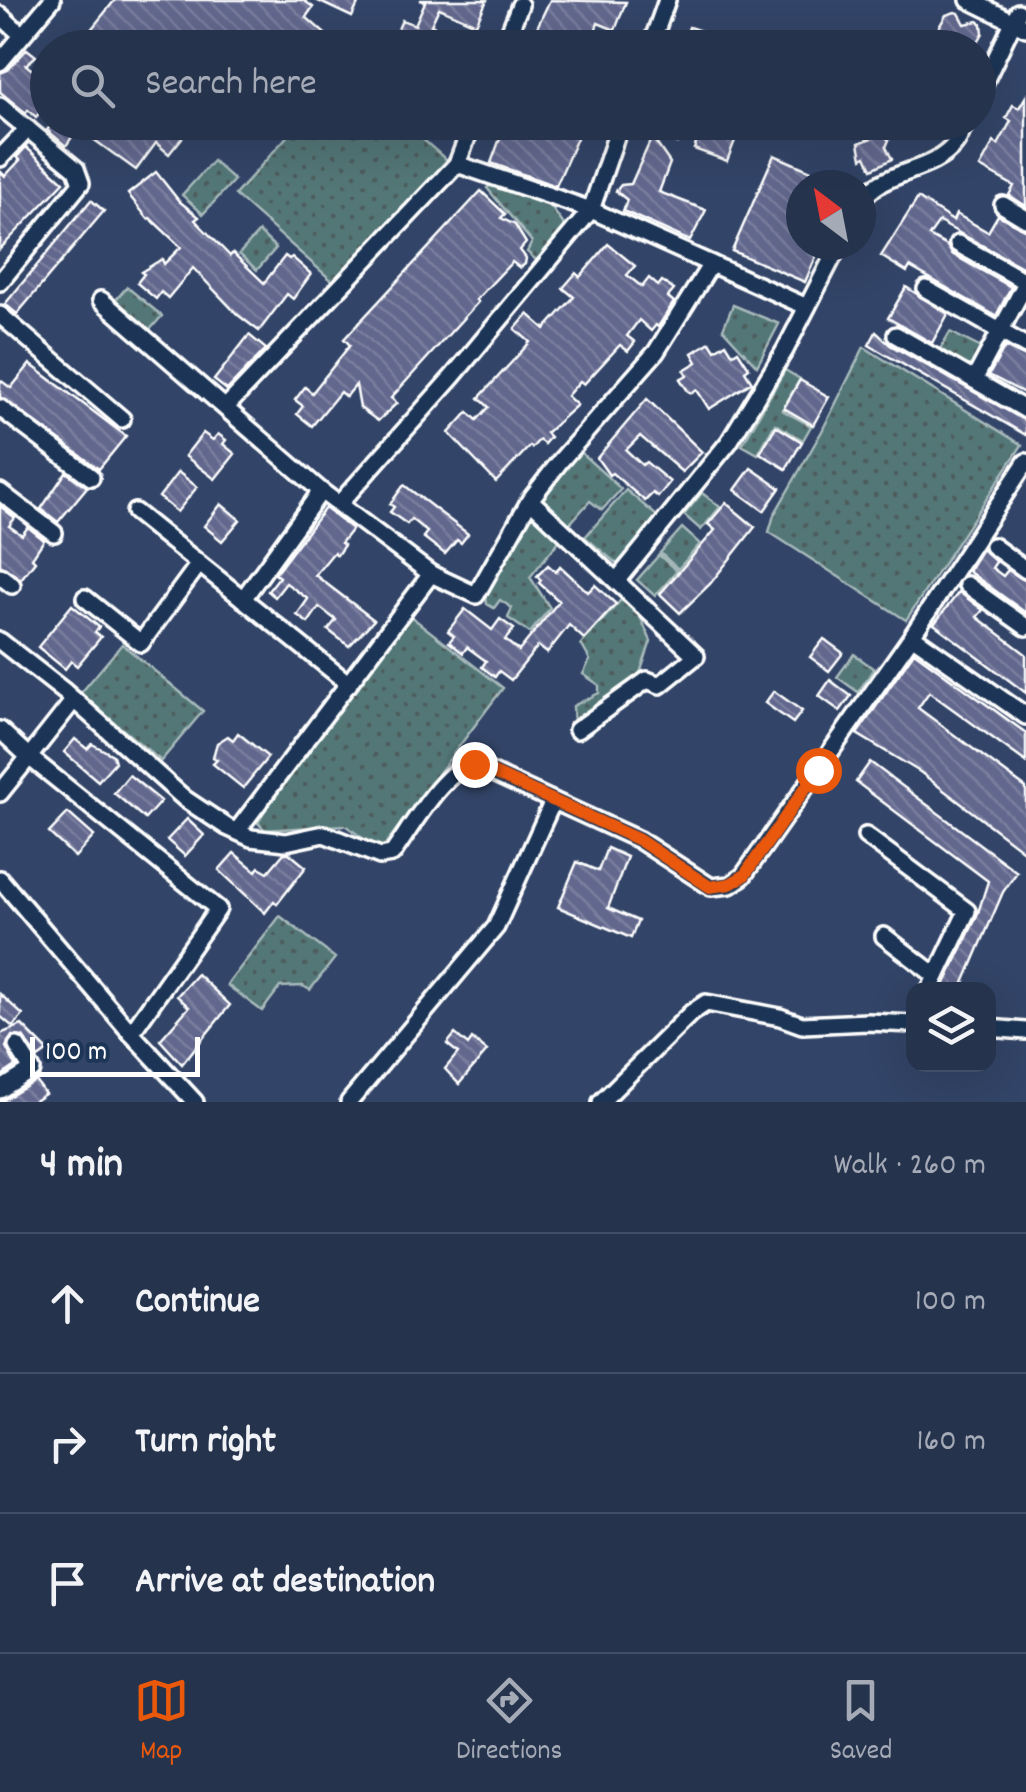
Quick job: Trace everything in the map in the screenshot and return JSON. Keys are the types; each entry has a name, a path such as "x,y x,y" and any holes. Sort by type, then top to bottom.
{"street":[{"path":"0,62 52,0"},
{"path":"656,30 667,0"},
{"path":"969,0 1019,14"},
{"path":"993,0 1019,14"},
{"path":"510,30 520,4"},
{"path":"996,60 1019,14"},
{"path":"0,16 22,35"},
{"path":"0,106 28,130 0,158"},
{"path":"0,282 81,184 76,169 40,140"},
{"path":"226,407 457,164 467,140"},
{"path":"339,504 453,376 590,210 615,140"},
{"path":"876,186 940,158 958,140"},
{"path":"457,164 590,210 807,307"},
{"path":"1003,205 1026,219"},
{"path":"958,244 1026,282 974,380"},
{"path":"618,580 729,442 831,260"},
{"path":"102,300 321,491 431,574 476,594 530,500 656,352 712,264"},
{"path":"926,289 1026,346"},
{"path":"0,315 122,419"},
{"path":"896,335 1026,410"},
{"path":"0,408 91,477"},
{"path":"0,641 74,700 185,799 251,838 286,842 324,834 380,856 392,854 447,780 467,764 474,764 639,840 710,887 730,884 744,876 912,636 1026,462"},
{"path":"1010,486 1026,497"},
{"path":"243,599 321,491"},
{"path":"0,492 54,533"},
{"path":"530,500 696,656 660,685 648,680 577,730"},
{"path":"135,512 348,684"},
{"path":"992,546 1026,570"},
{"path":"86,598 141,643 200,564"},
{"path":"237,831 431,574"},
{"path":"967,585 1026,627"},
{"path":"912,636 1026,716"},
{"path":"0,793 74,700"},
{"path":"0,730 218,909 131,1033"},
{"path":"349,1102 496,927 553,801"},
{"path":"866,836 967,912 933,982"},
{"path":"0,878 195,1102"},
{"path":"884,936 932,982"},
{"path":"601,1102 706,1003 802,1025 906,1024"},
{"path":"996,1029 1026,1031"},
{"path":"0,1090 32,1070 16,1046"}],"green space":[{"path":"284,140 424,140 449,162 338,286 235,195"},
{"path":"213,161 234,180 203,214 182,195"},
{"path":"496,181 545,199 570,233 548,259 536,260 527,252 532,242 487,188"},
{"path":"259,232 276,248 257,270 239,254"},
{"path":"127,287 162,316 147,333 112,304"},
{"path":"733,305 779,324 757,366 723,329"},
{"path":"950,332 985,350 973,370 939,351"},
{"path":"864,347 1022,445 906,620 769,532 774,515"},
{"path":"785,370 800,379 782,410 811,426 803,440 775,424 758,454 742,445"},
{"path":"579,451 621,489 602,510 590,501 566,528 535,499"},
{"path":"626,490 658,517 617,564 585,537"},
{"path":"702,493 720,507 701,530 684,515"},
{"path":"533,512 563,536 530,577 550,608 530,633 508,618 512,608 500,600 494,608 487,604 486,593 494,567"},
{"path":"682,528 700,544 678,569 660,553"},
{"path":"659,555 677,571 655,596 637,580"},
{"path":"621,600 638,612 651,641 638,679 574,727 573,706 599,693 599,685 583,674 590,660 581,644"},
{"path":"409,615 503,688 384,846 376,848 345,825 265,830 258,823 263,813"},
{"path":"122,644 203,711 161,761 80,694"},
{"path":"854,654 874,669 858,692 837,677"},
{"path":"280,916 335,958 310,990 303,986 280,987 262,1011 227,985"}],"building":[{"path":"115,0 303,0 313,7 306,17 321,30 91,30"},
{"path":"316,0 356,0 358,4 352,17"},
{"path":"420,0 487,0 476,24 439,8 431,25 442,30 398,30 402,20 415,25 425,2"},
{"path":"550,0 626,2 615,30 598,23 596,30 536,30"},
{"path":"959,13 965,24 978,21 983,30 937,30 946,15"},
{"path":"27,49 30,51 26,65 30,68 30,112 26,113 0,92 0,73 8,70"},
{"path":"1026,96 1026,206 1009,195 1014,186 980,167 1011,121 1006,118 1013,105 1019,108"},
{"path":"94,140 180,140 169,154 156,143 136,170"},
{"path":"499,140 576,140 556,186 491,163"},
{"path":"651,140 654,140 670,163 659,192 706,210 690,241 623,211 627,200 616,191 621,185 631,184"},
{"path":"697,140 735,140 727,161 694,149"},
{"path":"889,140 886,147 892,159 872,169 866,156 862,158 859,143"},
{"path":"26,147 64,182 0,249 0,171 5,176"},
{"path":"774,155 808,170 786,170 786,260 815,260 805,282 732,251"},
{"path":"156,172 230,256 233,253 264,283 285,256 292,257 311,274 293,299 287,294 259,331 193,268 168,298 161,292 156,299 137,283 144,274 141,272 162,259 164,264 181,247 148,219 128,194"},
{"path":"481,191 505,214 501,218 515,225 526,243 520,250 525,264 520,268 512,262 476,300 391,398 397,403 378,421 360,408 356,385 346,397 340,392 312,426 297,414 303,406 295,400 305,387 312,393 350,345 344,339"},
{"path":"918,198 953,221 956,214 988,232 998,215 1026,230 1026,269 939,222 929,236 947,246 952,254 1011,287 996,316 910,267 907,272 881,256"},
{"path":"91,200 104,211 17,314 5,304"},
{"path":"608,244 635,266 627,275 642,287 649,278 658,286 662,281 674,290 668,297 674,302 651,331 639,320 627,336 635,342 628,351 620,345 584,384 580,381 567,396 577,405 546,433 550,437 544,444 539,440 530,446 496,482 449,433 468,412 477,420 489,407 479,398 530,342 515,329 528,314 545,329 574,297 563,288 576,273 580,277"},
{"path":"906,287 948,314 932,343 888,318"},
{"path":"876,332 890,345 1026,421 1026,435 869,345"},
{"path":"249,335 266,349 227,390 214,380"},
{"path":"710,342 715,350 726,343 733,354 738,351 749,368 745,371 752,382 709,409 697,390 688,391 680,379 687,375 684,370 697,362 692,353"},
{"path":"1005,347 1026,357 1026,394 989,375"},
{"path":"30,364 126,436 99,469 0,397 0,380 11,388"},
{"path":"800,380 829,397 813,425 784,408"},
{"path":"647,399 702,452 682,472 640,436 626,450 670,482 658,497 653,493 645,501 612,473 609,475 597,458"},
{"path":"776,426 802,442 786,469 760,453"},
{"path":"203,433 213,440 218,434 235,454 215,479 185,456"},
{"path":"751,468 780,488 764,511 735,490"},
{"path":"66,472 87,487 58,522 41,509"},
{"path":"178,472 197,487 177,512 159,497"},
{"path":"404,485 468,534 461,543 457,540 445,554 423,537 427,532 411,519 407,524 390,512 394,507 390,504"},
{"path":"726,503 755,527 710,584 680,613 660,594 715,530 708,524"},
{"path":"221,504 240,520 222,541 204,526"},
{"path":"0,506 15,518 9,526 22,535 28,527 44,540 21,579 0,565"},
{"path":"325,508 352,529 337,555 334,552 315,575 374,620 349,646 328,630 336,620 319,607 308,623 297,615 308,599 286,583 275,597 268,591 279,577 275,574"},
{"path":"982,549 996,562 992,568 1003,576 1008,570 1026,581 1026,613 968,571"},
{"path":"548,565 556,572 560,566 588,592 595,585 616,604 584,639 569,625 547,653 538,646 511,680 499,671 495,677 482,667 486,661 467,647 463,653 449,642 454,636 448,631 465,609 492,630 500,619 514,629 505,640 519,651 559,601 539,583 537,576"},
{"path":"959,592 983,610 977,617 1026,654 1026,693 934,624"},
{"path":"72,605 99,627 95,632 101,637 77,666 71,661 65,669 38,647"},
{"path":"824,639 843,653 829,671 810,657"},
{"path":"914,652 1026,733 1026,762 929,692 918,708 1026,788 1026,853 920,772 857,734"},
{"path":"830,680 851,696 840,711 819,696"},
{"path":"774,691 802,711 793,723 765,703"},
{"path":"238,733 268,757 243,788 213,764 217,760 213,757 217,743 228,736 233,740"},
{"path":"75,739 87,749 92,744 113,755 115,762 98,781 64,752"},
{"path":"870,762 1017,872 1003,892 964,982 946,982 977,916 988,881 856,782"},
{"path":"129,775 161,801 145,819 114,793"},
{"path":"68,813 94,836 75,857 49,833"},
{"path":"187,819 204,835 185,856 167,840"},
{"path":"607,848 627,857 608,908 638,921 631,938 558,907 577,862 598,871"},
{"path":"234,853 256,871 259,867 268,872 284,853 306,867 265,913 219,870"},
{"path":"197,974 230,1005 182,1064 160,1040 189,1007 177,996"},
{"path":"0,994 23,1015 13,1027 0,1016"},
{"path":"22,1025 48,1051 38,1058 23,1037 12,1036 6,1047 16,1066 0,1077 0,1034"},
{"path":"455,1034 468,1045 472,1039 487,1051 459,1084 445,1069 458,1053 447,1044"},
{"path":"36,1081 45,1094 33,1102 0,1102"}],"route":[{"path":"474,764 639,840 710,887 730,884 744,876 818,770"}]}
